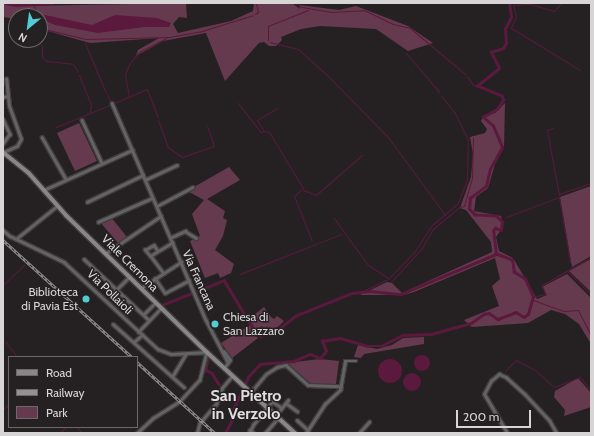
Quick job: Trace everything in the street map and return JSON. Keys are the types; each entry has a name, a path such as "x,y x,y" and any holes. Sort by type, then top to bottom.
{"main road":[{"name":"Viale Cremona","path":"4,152 30,173 57,206 160,308 295,433"}],"street":[{"path":"4,152 17,146 21,139 10,110 6,79"},
{"path":"3,97 8,96"},
{"name":"Via Francana","path":"112,103 172,243 222,350 229,361 224,368"},
{"path":"3,119 10,134 3,144"},
{"path":"82,120 102,163"},
{"path":"42,137 66,179"},
{"path":"44,190 132,150"},
{"path":"145,180 177,165"},
{"path":"87,202 143,175"},
{"path":"157,206 192,187"},
{"path":"98,222 152,198"},
{"path":"16,239 57,206"},
{"path":"106,253 161,216"},
{"name":"Via Pollaioli","path":"3,230 16,239 64,262 138,332 166,353 186,354 206,352"},
{"name":"Via Francana","path":"170,238 185,231 196,238"},
{"path":"150,256 172,243"},
{"path":"158,251 154,245 145,250 163,273"},
{"path":"84,258 149,320"},
{"path":"141,288 181,262"},
{"path":"111,295 129,277"},
{"path":"155,278 165,293 189,280"},
{"path":"144,314 155,303"},
{"path":"138,332 160,308"},
{"path":"113,324 184,387"},
{"path":"134,342 142,335"},
{"path":"182,399 200,380 206,352"},
{"path":"172,377 186,354"},
{"path":"306,433 325,404 340,390 345,361 356,361"},
{"path":"250,392 266,374 278,366 286,365 308,385 341,386"},
{"path":"507,433 484,394 491,381 499,374 506,377 550,421 557,433"},
{"path":"197,433 202,420 216,404 222,388 232,376"},
{"path":"250,432 272,401 282,408"},
{"path":"265,433 287,401 297,411"},
{"path":"137,433 153,418 179,402"},
{"path":"297,420 308,430"},
{"path":"359,433 369,422"}],"green space":[{"path":"3,3 22,6 186,3 187,18 179,17 173,24 178,33 231,21 253,11 254,3 292,3 300,9 299,5 339,10 356,6 408,26 433,43 408,51 376,29 320,26 301,29 281,37 282,40 276,46 269,46 264,42 259,43 225,81 206,33 163,41 136,56 138,50 159,38 90,43 48,31 48,8 8,8 8,18 3,17"},
{"path":"505,103 504,147 495,164 488,188 476,197 474,211 501,216 503,227 496,237 499,251 513,258 537,299 547,295 542,287 567,274 591,298 591,344 579,324 565,314 551,310 528,323 472,327 464,320 499,306 492,286 500,279 495,258 404,295 360,295 387,282 392,283 402,293 492,252 491,242 466,210 460,208 471,177 473,154 470,137 485,133 487,129 481,121 484,115 495,113"},
{"path":"79,123 97,161 75,171 57,133"},
{"path":"229,167 240,180 207,199 225,211 223,218 227,220 223,236 215,250 234,264 231,273 220,278 218,273 205,278 190,241 200,236 192,214 204,200 187,191"},
{"path":"591,186 591,256 572,267 560,197"},
{"path":"111,217 127,237 118,243 100,222"},
{"path":"591,259 591,292 569,271"},
{"path":"264,307 271,317 274,319 277,316 284,321 278,327 259,335 249,319"},
{"path":"250,325 258,338 232,358 221,343"},
{"path":"424,337 424,344 364,354 361,358 354,357 358,345 377,349 392,345 403,338"},
{"path":"320,359 339,361 336,384 315,387 287,363"},
{"path":"578,378 591,393 591,407 564,416 565,410 554,397 555,391"}],"shaded area":[{"path":"115,15 157,18 171,23 169,27 145,27 98,33 55,25 48,22 48,16 92,25"},
{"path":"422,355 428,357 430,363 428,369 422,371 416,369 414,363 416,357"},
{"path":"390,359 399,362 402,371 399,380 390,383 381,380 378,371 381,362"},
{"path":"412,373 418,376 421,382 418,388 412,391 406,388 403,382 406,376"}],"waterway":[{"path":"6,3 16,5 52,3"},
{"path":"255,14 258,12 256,3"},
{"path":"294,3 302,7 330,12 364,10 393,24 410,28 465,74"},
{"path":"225,433 231,422 232,412 248,377 260,364 294,361 310,354 320,358 326,351 322,341 340,338 368,346 381,346 403,335 431,334 471,323 484,314 489,313 498,319 516,312 524,317 528,314 533,297 525,279 514,272 512,260 496,254 493,231 495,228 501,230 502,222 496,216 475,215 469,209 470,198 486,186 490,169 502,147 493,126 483,117 497,109 503,100 502,96 477,86 499,68 491,52 503,48 506,43 505,29 511,17 509,3"},
{"path":"561,3 554,11 529,4 513,5 516,16 511,28 580,70"},
{"path":"33,4 35,8"},
{"path":"268,40 268,26 308,10"},
{"path":"48,30 86,39 169,37 202,31 253,15"},
{"path":"129,97 125,74 130,63 139,52 167,38"},
{"path":"270,42 298,49 327,75 388,137 445,215"},
{"path":"85,43 106,93"},
{"path":"42,48 42,57 46,61 73,64 78,72"},
{"path":"406,53 440,93"},
{"path":"79,75 91,105 90,112"},
{"path":"467,76 473,85 477,86"},
{"path":"114,103 147,89 158,117"},
{"path":"56,127 112,104 107,95"},
{"path":"388,279 415,251 432,225 458,203 467,179 468,140 455,113 441,96"},
{"path":"238,103 261,132 264,131"},
{"path":"277,108 257,120 264,131 269,132 303,188 294,196 312,241"},
{"path":"158,120 168,147 182,157 214,146 207,126"},
{"path":"553,128 547,130 559,195"},
{"path":"391,282 422,248 433,229 459,207 464,206 472,178 473,138"},
{"path":"303,190 316,195 362,155"},
{"path":"559,194 591,183"},
{"path":"506,217 559,197 570,262"},
{"path":"334,218 368,265 388,278"},
{"path":"240,274 341,234"},
{"path":"198,291 224,280 256,333 261,336 281,327 295,316 352,293 370,291 401,294 496,254"},
{"path":"533,297 545,294 542,285 591,257"},
{"path":"3,285 24,265"},
{"path":"567,271 591,294"},
{"path":"361,292 386,280"},
{"path":"162,305 192,293"},
{"path":"533,300 564,311 578,310 591,335"},
{"path":"5,341 16,356"},
{"path":"208,358 206,370 212,373 219,384"},
{"path":"505,371 516,360 535,370 554,387 580,377 591,391"},
{"path":"3,409 8,405"},
{"path":"196,433 200,421"},
{"path":"59,433 65,428"},
{"path":"78,428 82,433"}],"railway":[{"path":"3,240 131,356"},
{"path":"138,363 215,433"}],"place":[{"name":"Biblioteca di Pavia Est","path":"86,299"},
{"name":"Chiesa di San Lazzaro","path":"215,324"}],"district":[{"name":"San Pietro in Verzolo","path":"246,405"}]}
